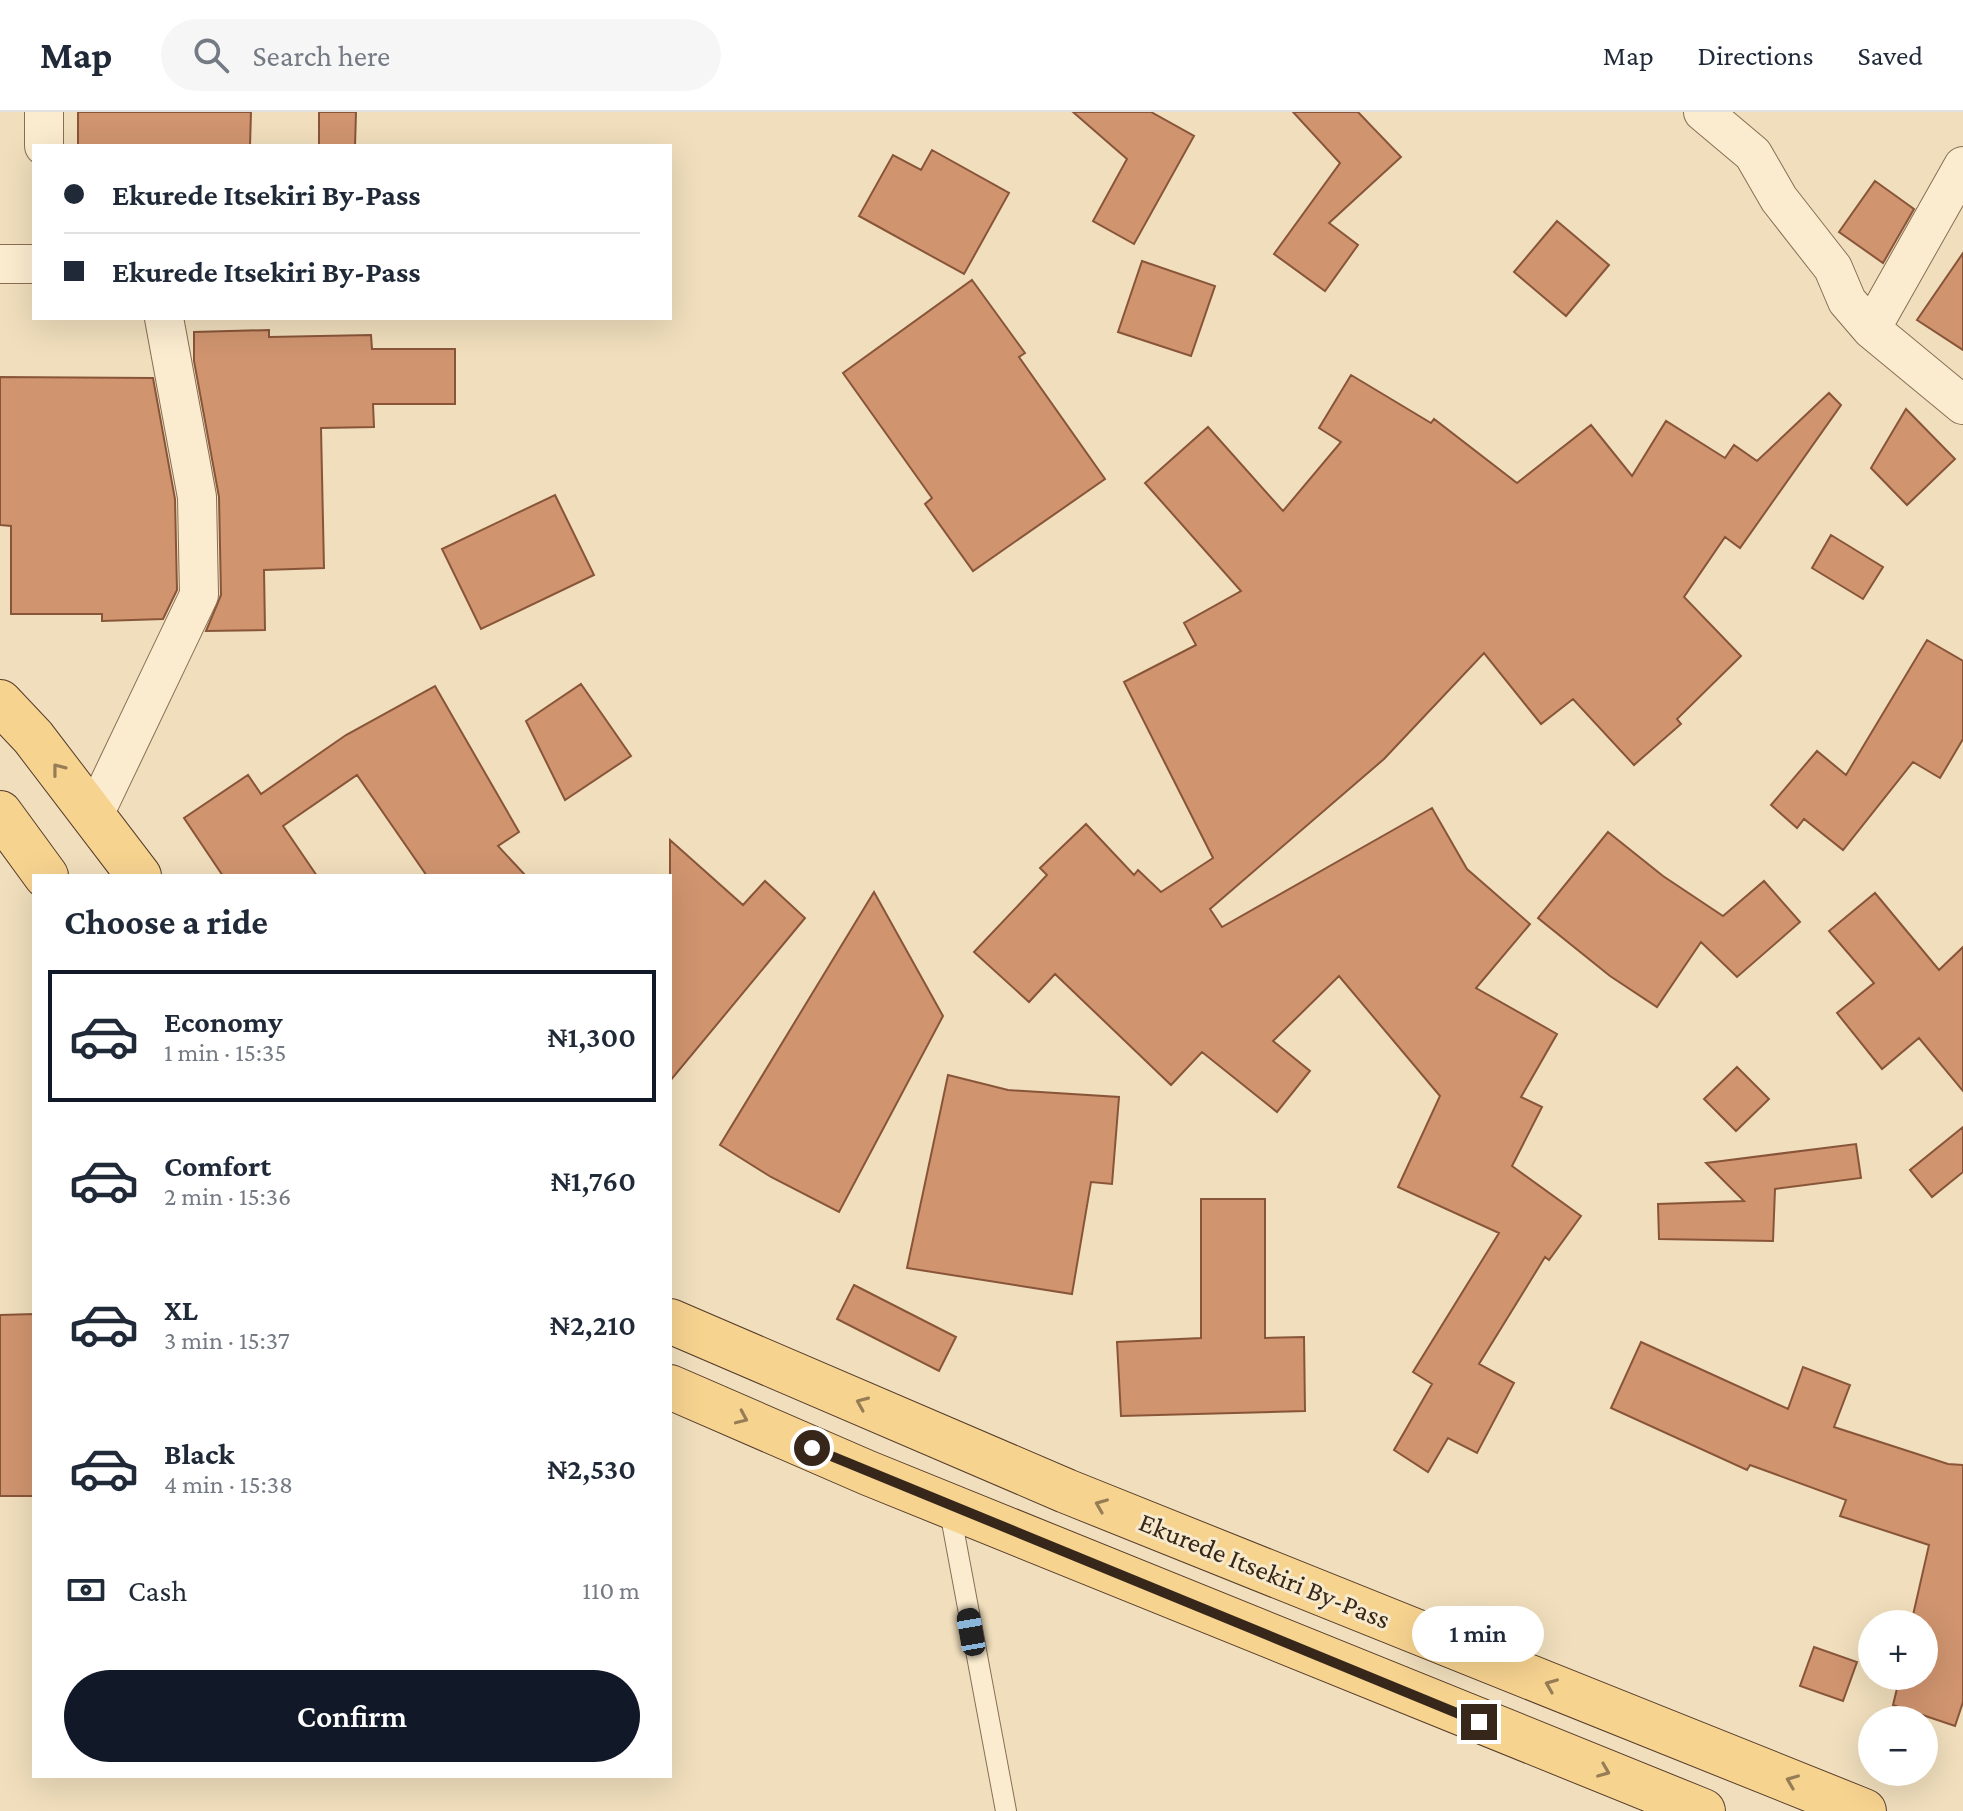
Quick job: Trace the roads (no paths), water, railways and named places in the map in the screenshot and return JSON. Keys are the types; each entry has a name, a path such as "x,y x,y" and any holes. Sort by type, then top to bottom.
{"main road":[{"path":"0,702 33,737 138,874"},
{"path":"0,813 45,874"},
{"name":"Ekurede Itsekiri By-Pass","path":"672,1322 1066,1491 1864,1811"},
{"path":"672,1388 949,1506 1703,1811"}],"street":[{"path":"44,112 44,144"},
{"path":"1703,112 1753,154 1779,199 1833,268 1847,301 1871,329 1963,405"},
{"path":"1871,329 1963,166"},
{"path":"0,264 32,264"},
{"path":"94,815 199,595 197,497 164,320"}],"lane":[{"path":"949,1506 1006,1811"}]}
